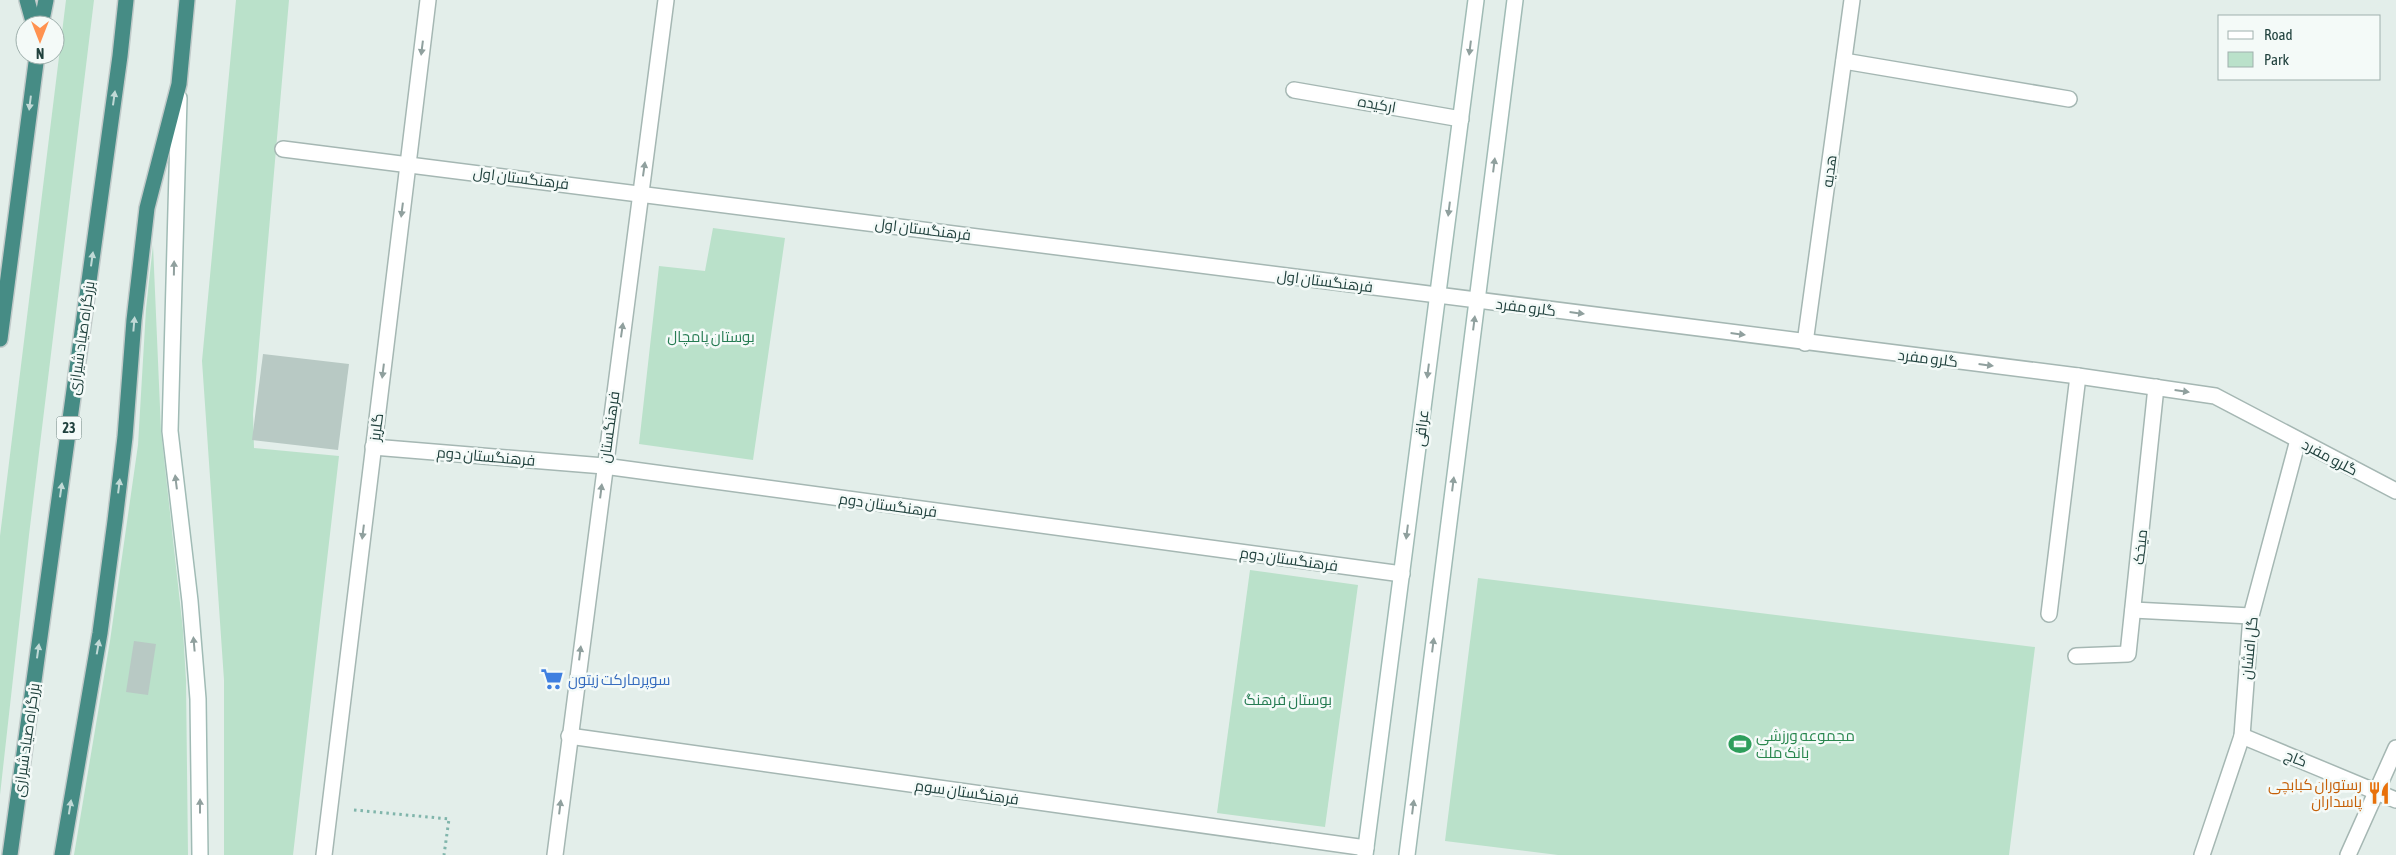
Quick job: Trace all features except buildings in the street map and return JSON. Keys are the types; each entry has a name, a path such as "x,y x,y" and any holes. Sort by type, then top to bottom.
{"highway":[{"path":"26,0 31,15"},
{"path":"38,0 39,15"},
{"path":"42,15 46,0"},
{"name":"بزرگراه صیاد شیرازی","path":"10,855 119,66 126,0"},
{"path":"62,855 100,633 115,521 125,437 134,320 147,208 179,84 186,0"},
{"path":"0,339 36,65"}],"street":[{"name":"گلریز","path":"324,855 428,0"},
{"name":"فرهنگستان","path":"554,855 666,0"},
{"name":"عراقی","path":"1365,852 1476,0"},
{"path":"1406,855 1514,0"},
{"name":"هدیه","path":"1805,343 1852,0"},
{"path":"1844,61 2069,98"},
{"path":"179,84 170,432 190,601 198,699 200,855"},
{"name":"ارکیده","path":"1294,90 1461,119"},
{"name":"فرهنگستان اول","path":"283,149 1438,295"},
{"name":"گلرو مفرد","path":"1438,295 1805,343 2078,376 2215,396 2396,491"},
{"path":"2048,614 2078,376"},
{"name":"میخک","path":"2076,656 2128,654 2156,387"},
{"name":"گل افشان","path":"2202,855 2242,736 2251,616 2298,440"},
{"name":"فرهنگستان دوم","path":"373,447 604,466 1402,574"},
{"path":"2133,610 2251,616"},
{"name":"فرهنگستان سوم","path":"569,736 1365,852"},
{"name":"کاج","path":"2242,736 2396,800"},
{"path":"2348,855 2396,748"}],"path":[{"path":"330,807 449,819 444,855"}],"green space":[{"path":"66,0 94,0 29,535 0,795 0,536 58,65 65,65 64,15"},
{"path":"236,0 289,0 253,414 254,448 339,456 293,855 224,855 224,680 202,361"},
{"name":"بوستان پامچال","path":"713,228 785,238 753,460 639,444 659,266 705,271"},
{"path":"153,245 161,431 183,630 186,680 188,855 74,855 110,641 138,445 146,309"},
{"name":"بوستان فرهنگ","path":"1250,570 1358,585 1325,827 1217,813"},
{"name":"مجموعه ورزشی بانک ملت","path":"1478,578 2035,647 2009,855 1558,855 1445,841"}],"place":[{"name":"سوپرمارکت زیتون","path":"552,679"},
{"name":"مجموعه ورزشی بانک ملت","path":"1740,744"},
{"name":"رستوران کبابچی پاسداران","path":"2379,793"}]}
